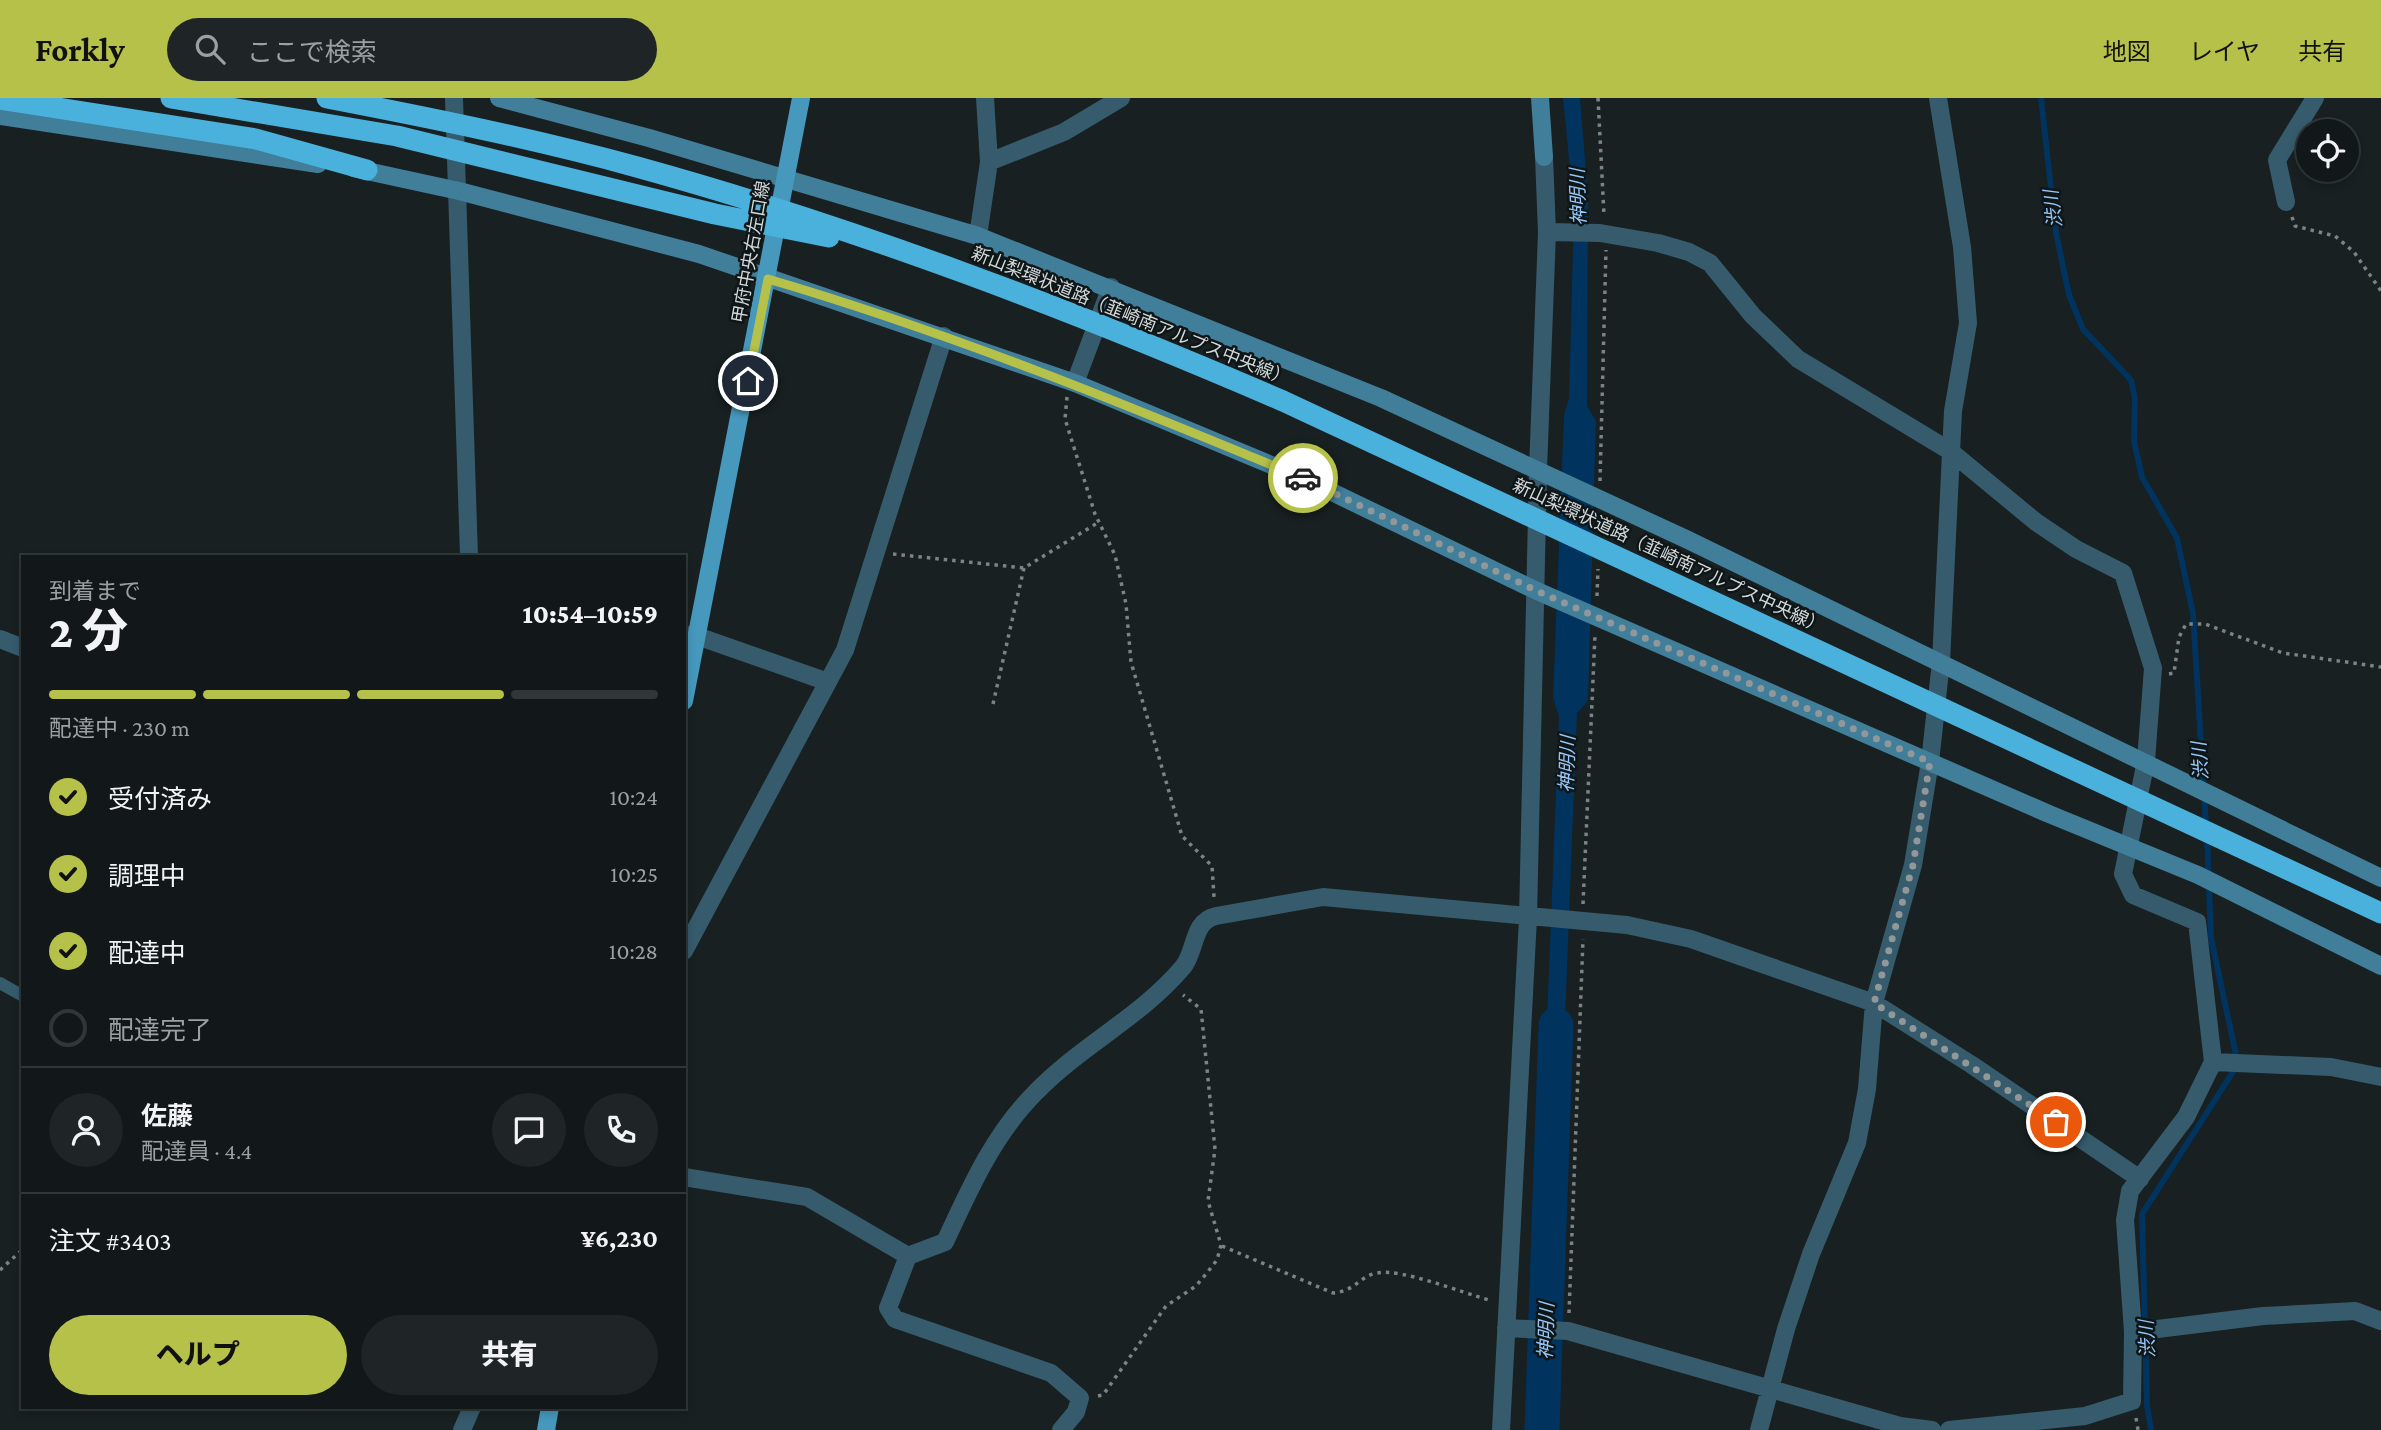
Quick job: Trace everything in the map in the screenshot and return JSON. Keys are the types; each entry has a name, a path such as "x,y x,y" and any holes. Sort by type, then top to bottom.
{"highway":[{"name":"新山梨環状道路（韮崎南アルプス中央線）","path":"171,98 328,122 397,136 715,214 930,260"},
{"name":"新山梨環状道路（韮崎南アルプス中央線）","path":"327,98 508,135 636,167 797,214 930,260 1168,351 1283,401 2381,913"},
{"path":"0,99 256,139 368,170"}],"main road":[{"name":"甲府中央右左口線","path":"686,682 691,635 768,279 801,98"},
{"path":"546,1430 551,1409"}],"street":[{"path":"454,98 469,555"},
{"path":"499,98 785,178 978,236 1111,287 1381,398 1594,496 1941,662 2381,878"},
{"path":"978,236 989,162 985,98"},
{"path":"989,162 1064,132 1121,98"},
{"path":"1501,1430 1514,1328 1508,1306 1532,918 1545,594 1538,470 1552,232 1540,98"},
{"path":"1759,1430 1786,1329 1811,1254 1857,1143 1867,1089 1874,1003 1913,865 1930,762 1941,662 1953,411 1968,323 1962,247 1938,98"},
{"path":"2286,202 2277,160 2315,98"},
{"path":"0,116 265,158 368,170 459,191 699,254 944,336 1075,383 1307,480 1545,594 1930,762 2198,875 2381,966"},
{"path":"1552,232 1602,234 1658,243 1689,252 1710,263 1753,316 1798,359 1950,451 2036,522 2076,549 2123,573 2153,668 2146,761 2123,874 2133,895 2197,922 2213,1062 2186,1117 2130,1191 2125,1220 2133,1332 2132,1401 2085,1416 1949,1430"},
{"path":"1075,383 1111,287"},
{"path":"686,947 845,650 873,552 944,336"},
{"path":"691,635 828,682"},
{"path":"0,639 21,647"},
{"path":"1061,1430 1076,1412 1080,1398 1051,1373 895,1320 888,1308 908,1256 944,1242 986,1155 1013,1116 1038,1089 1142,1007 1167,983 1185,965 1202,924 1216,916 1323,897 1627,925 1691,940 1874,1003 1972,1065 2140,1179"},
{"path":"2213,1062 2331,1067 2381,1077"},
{"path":"686,1177 807,1197 908,1256"},
{"path":"2133,1332 2263,1316 2355,1311 2381,1321"},
{"path":"1514,1328 1566,1331 1771,1387 1900,1426 1932,1430"},
{"path":"462,1430 470,1409"}],"lane":[{"path":"0,983 21,995"}],"path":[{"path":"1594,496 1602,234 1598,98"},
{"path":"2286,202 2295,226 2335,236 2354,252 2381,291"},
{"path":"1075,383 1066,399 1065,419 1099,522 1115,555 1126,604 1132,662 1182,836 1212,866 1216,916"},
{"path":"873,552 1024,568 1099,522"},
{"path":"1566,1331 1579,1107 1580,920 1593,614 1598,564"},
{"path":"993,704 1024,568"},
{"path":"2153,677 2174,673 2179,638 2186,624 2205,624 2283,653 2381,667"},
{"path":"1080,1398 1103,1395 1166,1306 1201,1280 1217,1260 1221,1245 1208,1201 1215,1149 1201,1009 1167,983"},
{"path":"1221,1245 1333,1293 1349,1292 1376,1273 1398,1274 1508,1306"},
{"path":"0,1270 21,1251"}],"water":[{"path":"1563,98 1580,98 1588,196 1587,406 1596,421 1588,701 1577,713 1563,1071 1545,1070 1559,717 1553,698 1564,415 1569,398 1574,210"}],"waterway":[{"name":"渋川","path":"2041,98 2056,233 2069,295 2083,329 2131,380 2135,398 2134,441 2142,477 2177,538 2193,614 2206,825"},
{"name":"渋川","path":"2151,1430 2147,1405 2142,1214 2238,1064 2211,938 2207,836"},
{"name":"神明川","path":"1542,1430 1556,1025"}],"way so far":[{"path":"1303,478 1537,591 1930,762 1913,865 1874,1003 2056,1122"}],"route":[{"path":"748,381 768,279 829,296 1075,383 1303,478"}]}
